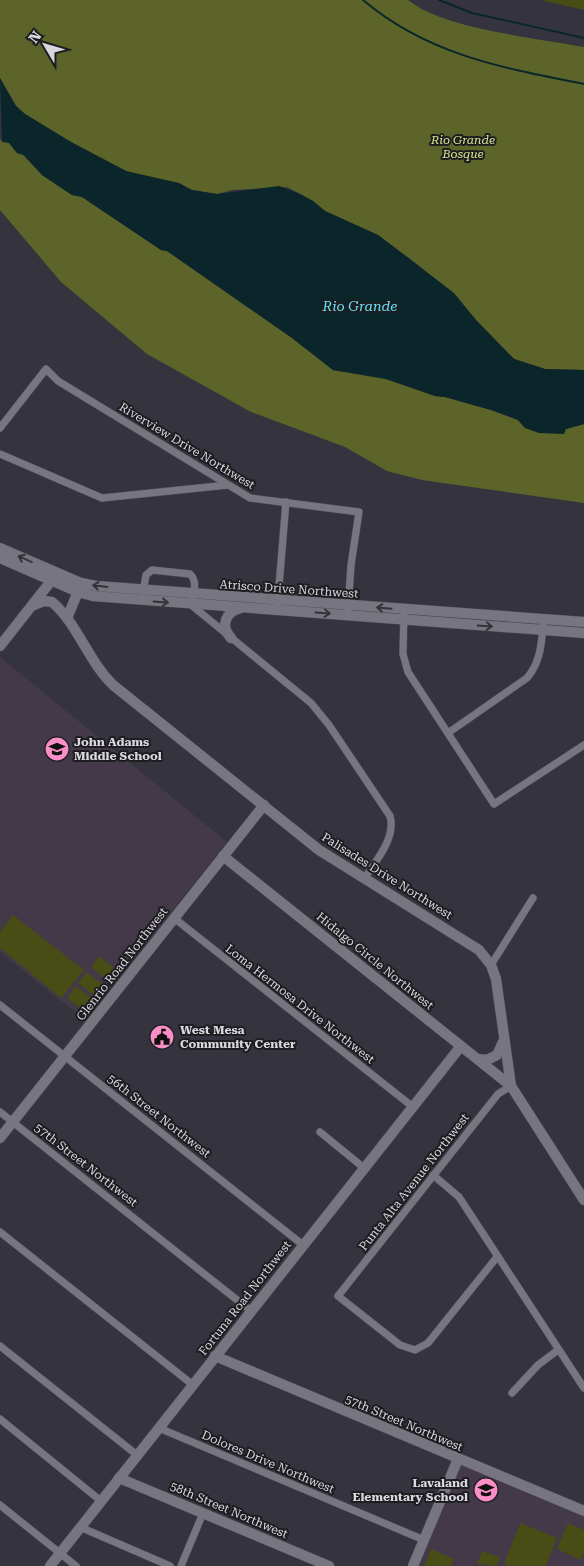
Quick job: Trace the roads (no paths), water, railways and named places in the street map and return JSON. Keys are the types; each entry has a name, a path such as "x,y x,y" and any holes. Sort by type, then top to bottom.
{"street":[{"name":"Riverview Drive Northwest","path":"0,428 46,369 58,380 250,498 359,512 351,565 348,610"},
{"path":"0,454 102,498 228,485"},
{"path":"278,605 286,502"},
{"name":"Atrisco Drive Northwest","path":"0,548 54,577"},
{"name":"Atrisco Drive Northwest","path":"0,558 80,588 143,596 544,624 584,622"},
{"path":"143,596 146,575 156,570 190,574 194,581 192,599 232,638 299,691 317,709 389,812 392,824 389,838 365,878"},
{"path":"0,646 54,577"},
{"path":"67,618 80,588"},
{"name":"Atrisco Drive Northwest","path":"192,599 243,608 278,605"},
{"name":"Palisades Drive Northwest","path":"32,606 44,601 52,602 67,618 96,666 113,686 324,853 469,942 491,965 498,987 511,1086 584,1200"},
{"path":"232,638 225,629 226,618 231,612 243,608"},
{"path":"404,615 403,654 408,672 494,804 584,745"},
{"path":"448,733 527,678 535,669 540,657 544,624"},
{"name":"Atrisco Drive Northwest","path":"544,624 584,632"},
{"name":"Glenrio Road Northwest","path":"0,1138 264,805"},
{"name":"Hidalgo Circle Northwest","path":"224,856 511,1086"},
{"path":"491,965 533,898"},
{"name":"Loma Hermosa Drive Northwest","path":"174,918 413,1107"},
{"name":"56th Street Northwest","path":"0,1005 303,1245"},
{"path":"478,1059 487,1060 496,1055 504,1039"},
{"name":"Fortuna Road Northwest","path":"50,1566 461,1046"},
{"name":"Punta Alta Avenue Northwest","path":"497,1257 428,1342 415,1350 400,1345 338,1296 498,1094 511,1086"},
{"name":"57th Street Northwest","path":"0,1112 251,1311"},
{"path":"320,1132 364,1168"},
{"path":"434,1175 459,1197 584,1388"},
{"path":"0,1232 192,1385"},
{"path":"0,1346 137,1455"},
{"path":"512,1393 538,1365 558,1350"},
{"name":"57th Street Northwest","path":"216,1356 584,1511"},
{"path":"0,1419 101,1501"},
{"name":"Dolores Drive Northwest","path":"159,1428 424,1540"},
{"path":"413,1566 458,1459"},
{"name":"58th Street Northwest","path":"119,1478 329,1566"},
{"path":"0,1505 76,1566"},
{"path":"180,1566 203,1513"},
{"path":"80,1527 170,1566"}],"water":[{"name":"Rio Grande","path":"0,78 16,106 25,114 71,142 126,171 179,183 192,190 217,194 279,186 300,194 313,201 325,211 378,235 454,293 476,320 514,359 545,369 584,370 584,424 566,429 564,434 539,433 525,428 518,420 491,410 435,396 386,379 333,370 292,338 167,251 161,250 82,197 72,195 42,175 24,155 17,153 9,143 2,142"}],"waterway":[{"path":"363,0 388,19 440,47 496,65 584,84"},
{"path":"439,0 472,13 584,38"}],"place":[{"name":"John Adams Middle School","path":"57,749"},
{"name":"West Mesa Community Center","path":"162,1037"},
{"name":"Lavaland Elementary School","path":"486,1490"}],"park label":[{"name":"Rio Grande Bosque","path":"463,147"}]}
